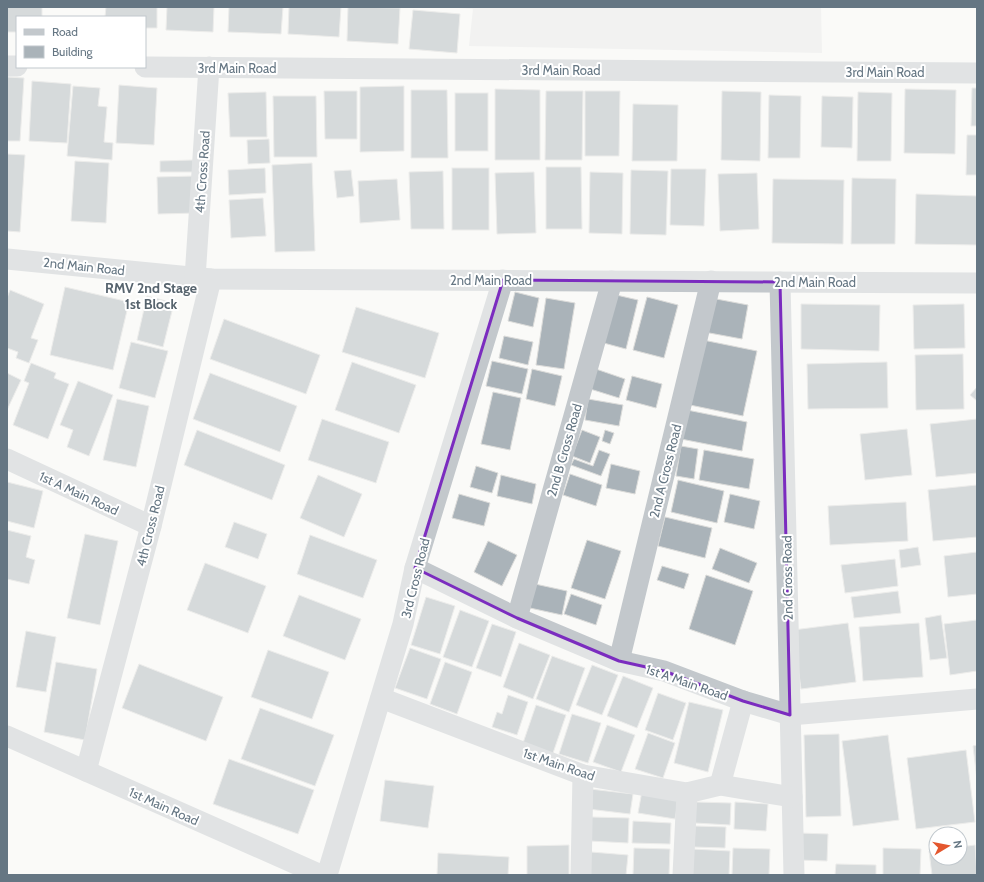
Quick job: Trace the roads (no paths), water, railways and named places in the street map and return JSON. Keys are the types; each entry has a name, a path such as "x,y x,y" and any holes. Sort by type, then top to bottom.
{"street":[{"name":"3rd Main Road","path":"146,67 977,73"},
{"name":"4th Cross Road","path":"86,771 151,526 203,278 208,68"},
{"name":"2nd Main Road","path":"7,259 203,278 977,283"},
{"name":"3rd Cross Road","path":"327,875 403,624 415,568 503,280"},
{"name":"2nd B Cross Road","path":"517,618 612,281"},
{"name":"2nd A Cross Road","path":"619,661 710,281"},
{"name":"2nd Cross Road","path":"780,282 794,875"},
{"name":"1st A Main Road","path":"7,459 151,526"},
{"name":"1st A Main Road","path":"415,568 517,618 619,661 664,671 743,701 790,715 977,699"},
{"name":"1st Main Road","path":"381,698 583,775 687,793 720,785 792,797"},
{"path":"720,785 743,701"},
{"name":"1st Main Road","path":"7,736 321,875"},
{"path":"581,875 583,775"},
{"path":"683,875 687,793"}],"district":[{"name":"RMV 2nd Stage 1st Block","path":"151,296"}]}
